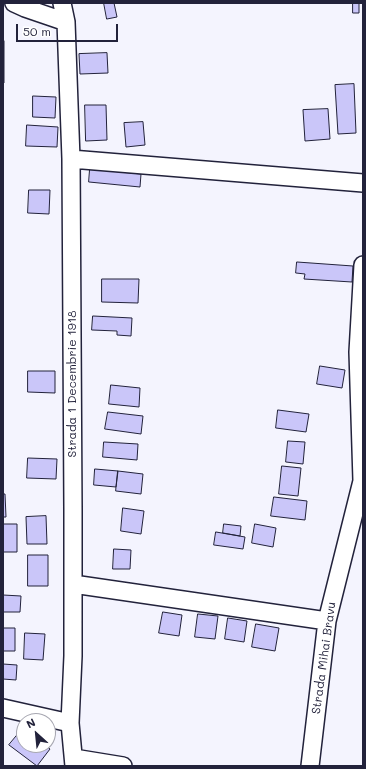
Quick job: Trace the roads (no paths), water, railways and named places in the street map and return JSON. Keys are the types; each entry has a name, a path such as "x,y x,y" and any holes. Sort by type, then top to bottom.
{"street":[{"path":"14,3 24,8 66,22"},
{"name":"Strada 1 Decembrie 1918","path":"62,3 66,22 71,159 73,656 70,723 74,762"},
{"path":"71,159 363,183"},
{"name":"Strada Mihai Bravu","path":"310,766 327,621 362,481 363,460 358,352 363,266"},
{"path":"73,584 327,621"},
{"path":"3,708 70,723"},
{"path":"74,762 123,766"}]}
